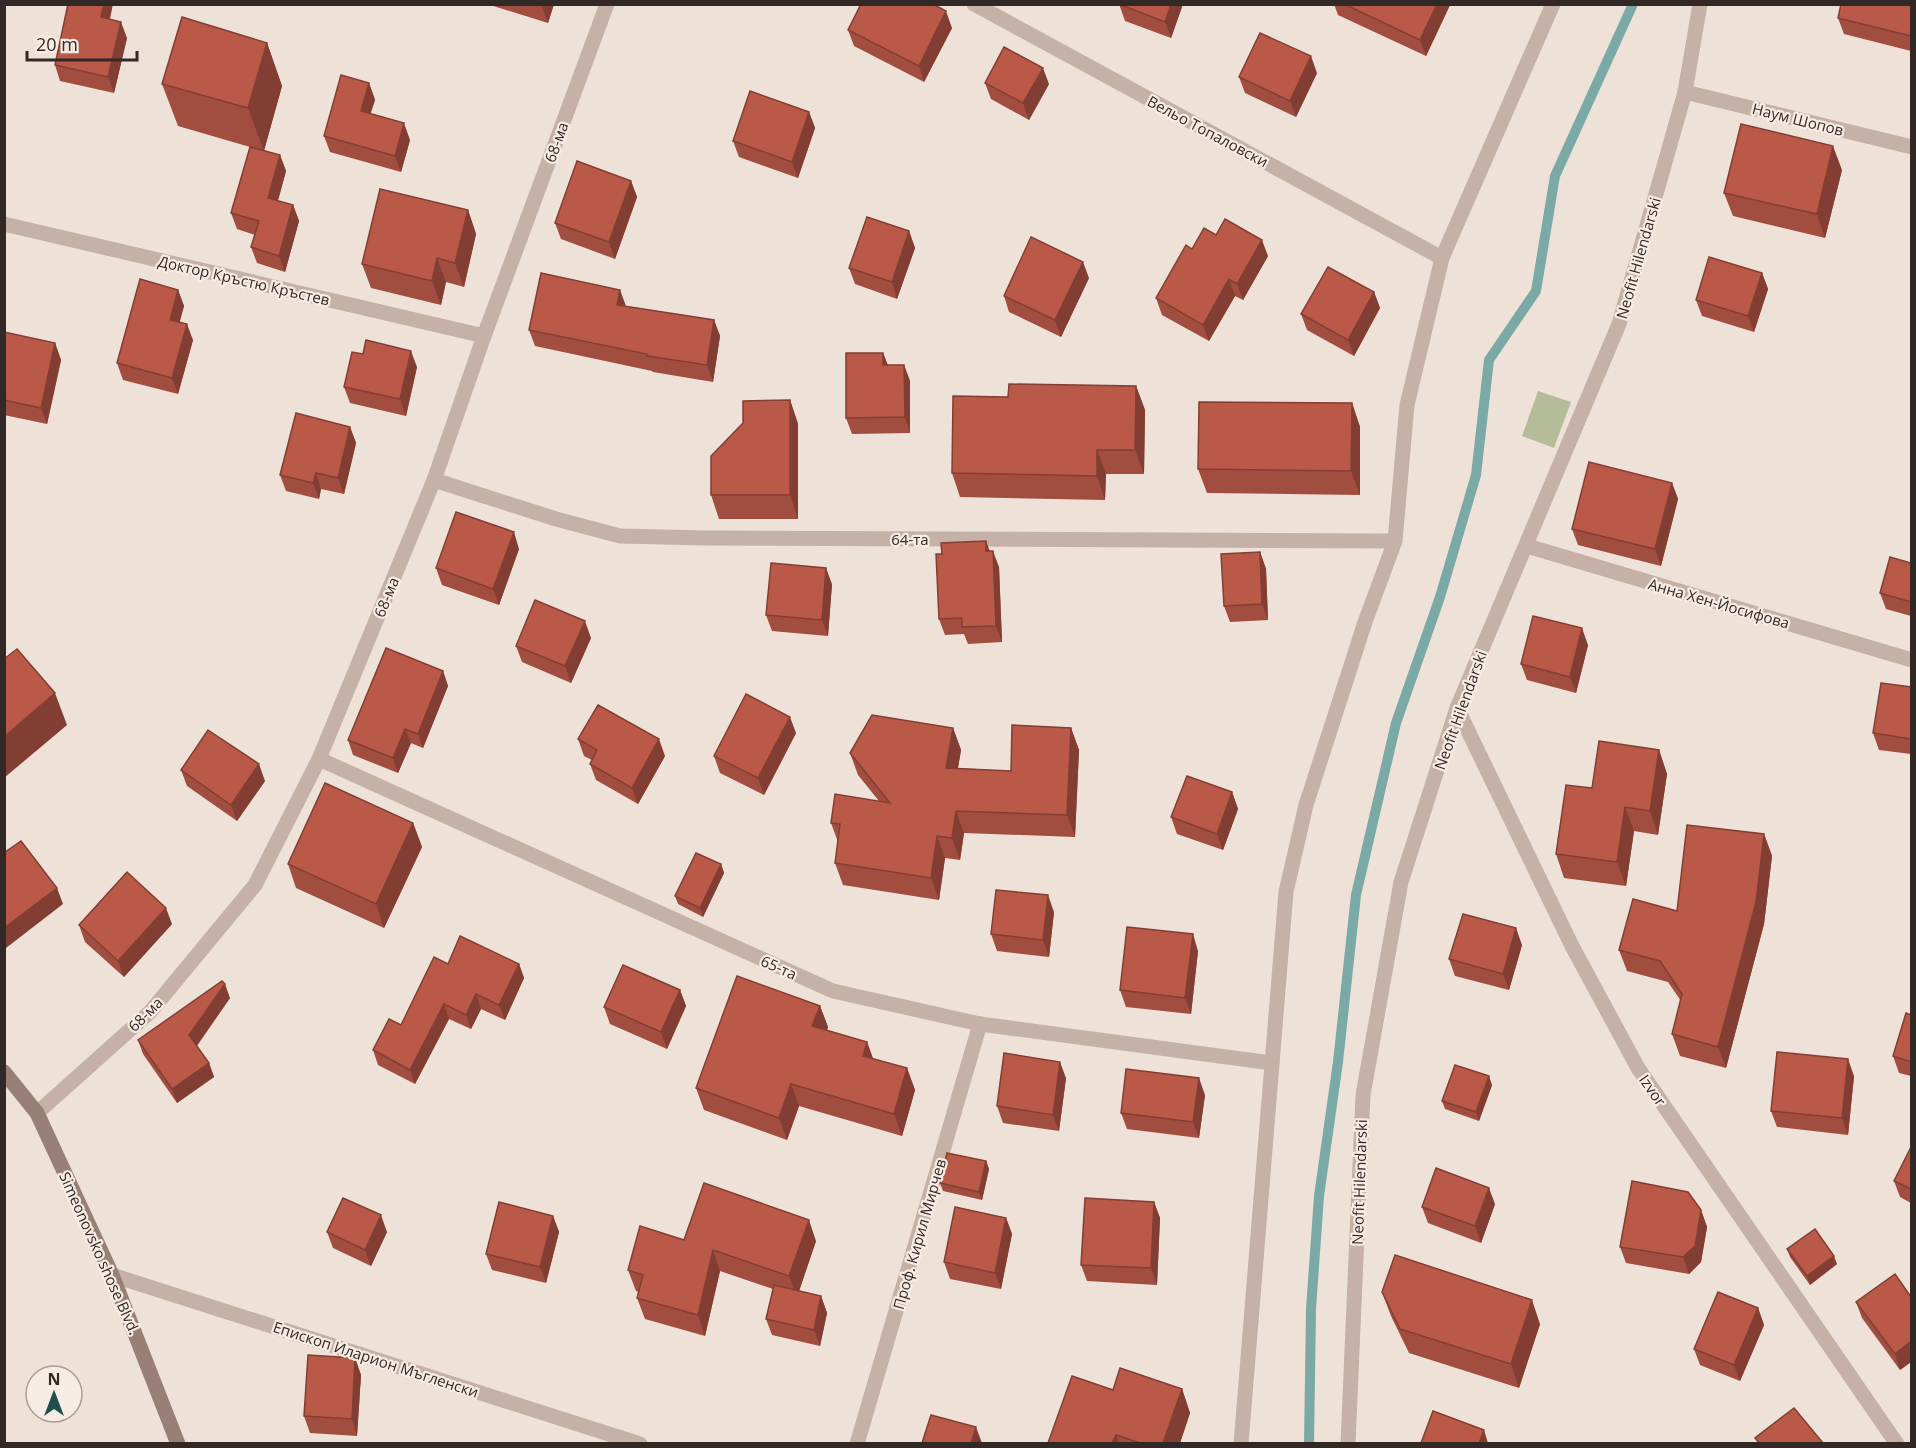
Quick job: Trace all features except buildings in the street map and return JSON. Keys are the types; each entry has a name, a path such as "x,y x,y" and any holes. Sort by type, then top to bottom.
{"street":[{"name":"68-ма","path":"37,1113 150,1012 255,885 319,759 434,480 484,336 607,4"},
{"name":"Вельо Топаловски","path":"974,4 1442,258"},
{"path":"1241,1443 1286,892 1306,805 1365,622 1395,541 1407,405 1442,258 1553,4"},
{"name":"Neofit Hilendarski","path":"1348,1443 1363,1095 1401,882 1457,708 1619,324 1685,92 1701,4"},
{"name":"Наум Шопов","path":"1685,92 1911,147"},
{"name":"Доктор Кръстю Кръстев","path":"4,224 484,336"},
{"name":"64-та","path":"434,480 556,519 620,536 1395,541"},
{"name":"Анна Хен-Йосифова","path":"1527,546 1911,660"},
{"name":"Izvor","path":"1457,708 1572,946 1638,1068 1897,1443"},
{"name":"65-та","path":"319,759 833,991 980,1024 1272,1063"},
{"name":"Проф. Кирил Мирчев","path":"858,1443 980,1024"},
{"name":"Simeonovsko shose Blvd.","path":"4,1072 37,1113 112,1275 178,1443"},
{"name":"Епископ Иларион Мъгленски","path":"112,1275 640,1443"}],"green space":[{"path":"1538,391 1571,402 1554,448 1522,436"}],"waterway":[{"path":"1309,1444 1311,1309 1319,1196 1338,1062 1356,895 1396,723 1440,597 1476,475 1489,360 1536,291 1555,176 1633,4"}]}
